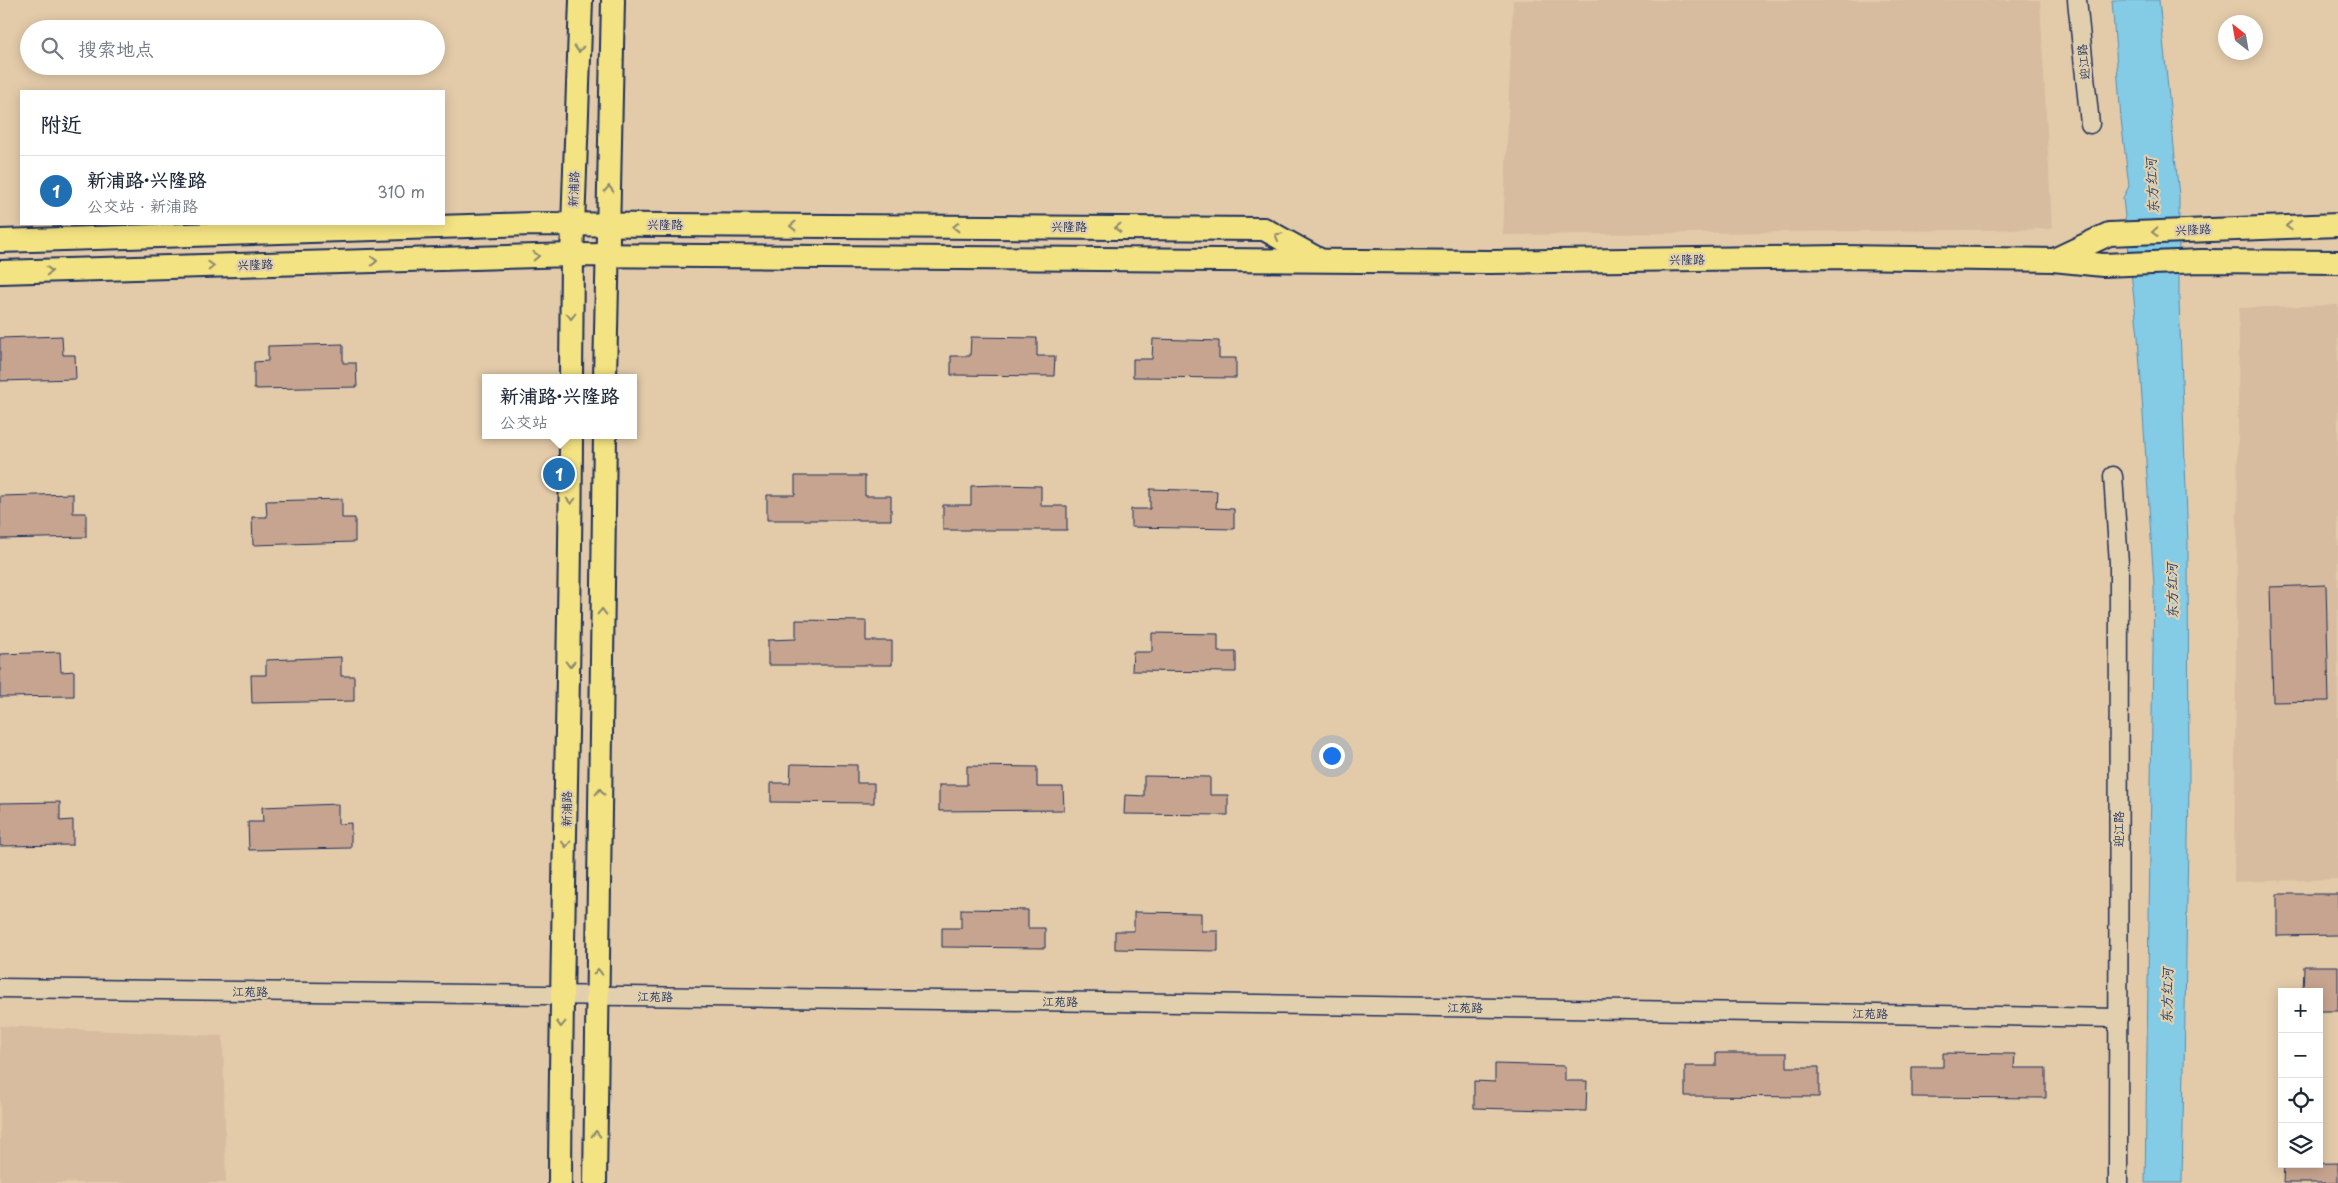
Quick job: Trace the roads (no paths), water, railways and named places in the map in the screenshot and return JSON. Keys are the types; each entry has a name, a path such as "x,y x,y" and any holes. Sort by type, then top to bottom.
{"main road":[{"name":"新浦路","path":"571,374 572,255 581,0"},
{"path":"606,374 613,0"},
{"name":"兴隆路","path":"0,241 573,225 1264,228 1321,260"},
{"name":"兴隆路","path":"2053,260 2109,234 2338,225"},
{"name":"兴隆路","path":"0,272 572,255 1490,262 1840,257 2053,260 2103,265 2201,261 2338,262"},
{"name":"新浦路","path":"560,1183 562,996 570,653 571,439"},
{"path":"595,1183 605,439"}],"street":[{"name":"迎江路","path":"2077,0 2090,124"},
{"name":"迎江路","path":"2113,476 2118,563 2118,1183"},
{"name":"江苑路","path":"0,988 2119,1018"}],"water":[{"name":"东方红河","path":"2112,0 2159,0 2179,196 2179,301 2188,544 2189,785 2182,1183 2145,1183 2154,585 2138,336 2123,198 2129,186 2121,119"}],"place":[{"name":"新浦路·兴隆路","path":"559,474"}]}
